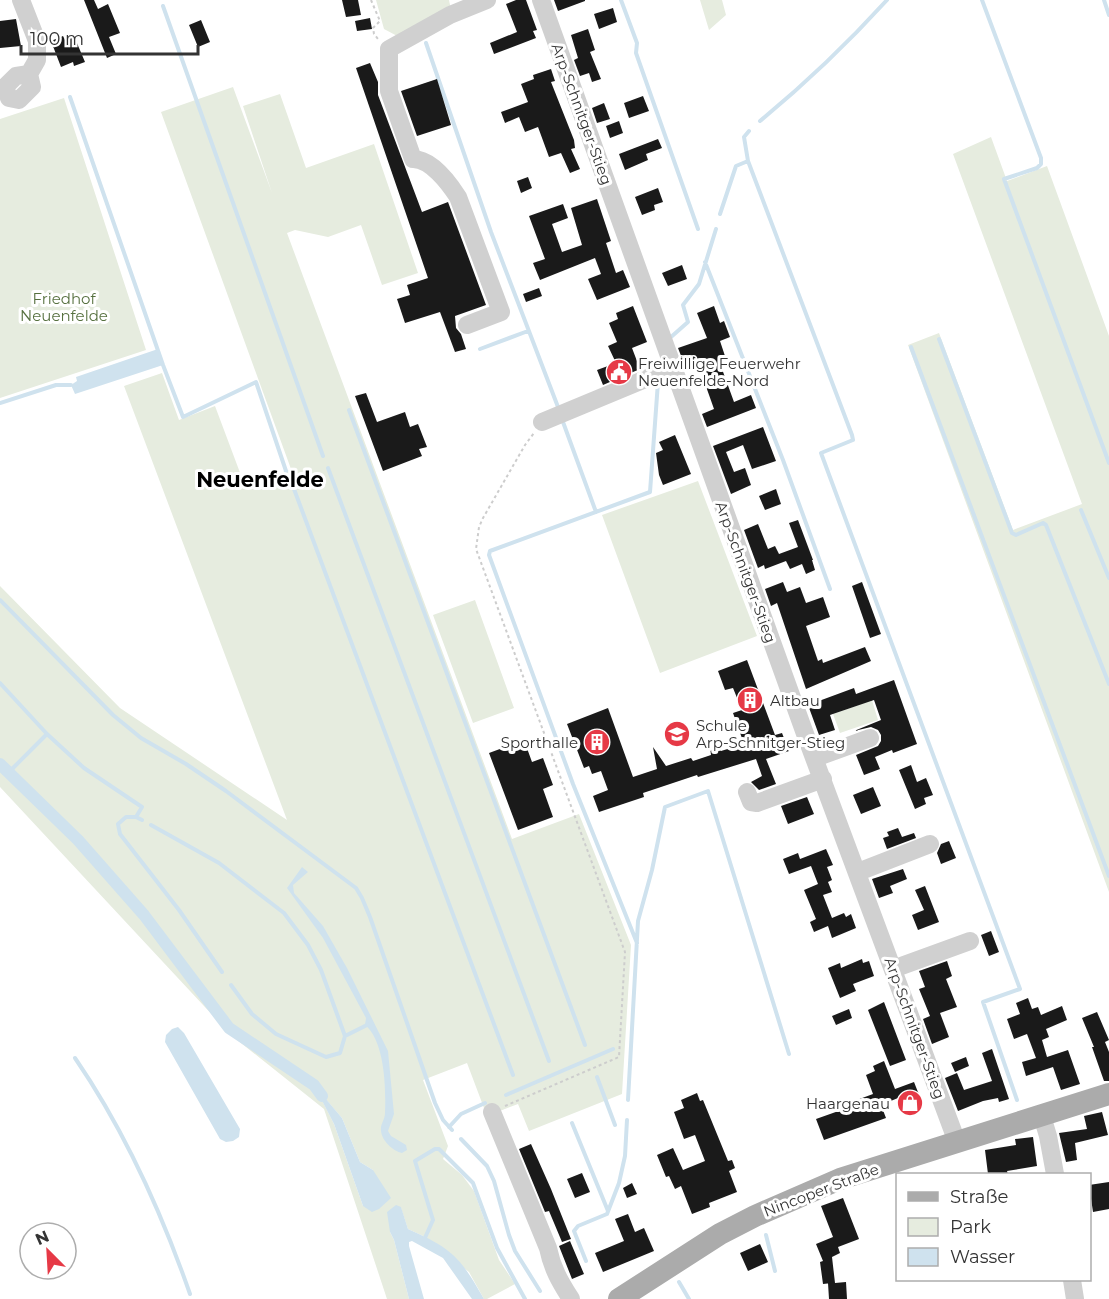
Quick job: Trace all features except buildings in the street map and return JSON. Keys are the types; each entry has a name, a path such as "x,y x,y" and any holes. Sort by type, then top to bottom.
{"main road":[{"name":"Nincoper Straße","path":"619,1299 645,1291 720,1234 799,1196 840,1179 1109,1094"}],"street":[{"path":"21,0 37,41 37,60 29,74"},
{"path":"467,325 501,312 458,197 428,164 420,159 413,159 389,91 389,50 450,15 487,0"},
{"name":"Arp-Schnitger-Stieg","path":"541,0 672,368 957,1142"},
{"path":"542,422 672,368"},
{"path":"815,758 870,738"},
{"path":"747,792 751,802 758,803 823,779"},
{"path":"858,872 930,844"},
{"path":"893,969 970,941"},
{"path":"492,1112 548,1248 550,1260 559,1281 571,1299"},
{"path":"1042,1116 1048,1136 1054,1173"},
{"path":"1072,1281 1074,1299"}],"path":[{"path":"371,0 380,21 373,28 374,34 389,50"},
{"path":"492,1112 619,1057 625,952 476,549 479,527 483,518 525,445 542,422"}],"green space":[{"path":"376,0 449,0 451,10 401,38 384,29"},
{"path":"700,0 722,0 726,15 709,30"},
{"path":"233,87 272,193 243,106 280,94 306,168 374,144 418,273 382,285 361,225 328,237 295,230 287,233 512,839 579,814 631,945 622,1094 529,1131 518,1104 487,1116 467,1063 423,1080 448,1146 443,1159 462,1175 474,1191 499,1260 515,1284 487,1299 484,1299 469,1272 423,1236 408,1229 401,1208 390,1232 409,1299 387,1299 324,1109 231,1035 0,787 0,586 120,708 287,820 124,386 162,373 179,420 215,406 245,486 291,469 161,112","holes":["316,1088 342,1118 360,1162 373,1170 363,1206 334,1124"]},
{"name":"Friedhof Neuenfelde","path":"64,98 146,350 0,398 0,119"},
{"path":"991,137 1007,181 1047,166 1109,336 1109,892 908,345 939,333 1013,530 1082,504 953,154"},
{"path":"698,481 757,636 660,673 602,515"},
{"path":"475,600 514,708 473,723 433,615"},
{"path":"871,697 878,720 840,733 833,714 859,705"}],"water":[{"path":"158,349 163,365 75,394 71,385 77,381 76,377"},
{"path":"302,867 308,872 293,885 294,893 323,926 347,968 388,1051 394,1114 388,1131 391,1136 406,1145 407,1150 402,1153 388,1145 381,1131 385,1113 385,1091 383,1066 377,1042 365,1025 366,1018 323,938 287,888"},
{"path":"178,1027 184,1033 240,1129 239,1137 233,1141 226,1142 220,1139 165,1042 166,1035"},
{"path":"314,1085 342,1118 360,1162 373,1170 391,1198 379,1209 372,1212 363,1206 334,1124"},
{"path":"396,1205 401,1207 408,1229 435,1242 454,1256 484,1299 472,1299 443,1258 412,1241 409,1242 409,1246 424,1299 409,1299 390,1232 387,1212"}],"waterway":[{"path":"621,0 637,43 636,53 698,229"},
{"path":"760,121 825,63 887,0"},
{"path":"982,0 1041,158 1041,164 1037,168 1004,179 1109,463"},
{"path":"1104,0 1109,15"},
{"path":"163,6 323,456"},
{"path":"426,43 491,232 558,407"},
{"path":"70,97 183,417 256,382 286,471"},
{"path":"749,131 744,137 748,161 852,435 853,440 821,453 1020,989 983,1002 1017,1100"},
{"path":"720,214 736,166 748,161"},
{"path":"671,337 688,322 683,305 699,284 716,229"},
{"path":"705,262 783,460 830,589"},
{"path":"480,349 528,331"},
{"path":"939,339 1012,533 1016,535 1043,523 1046,525 1109,684"},
{"path":"911,347 1109,876"},
{"path":"637,943 573,784 489,555 490,551 650,492 658,382"},
{"path":"0,403 56,385 71,385"},
{"path":"349,410 585,1045"},
{"path":"563,422 596,512"},
{"path":"328,468 549,1061"},
{"path":"291,481 513,1075"},
{"path":"1081,510 1109,578"},
{"path":"0,600 113,715 141,738 226,791 356,888 370,917 435,1103 443,1120 452,1130"},
{"path":"0,683 47,734 84,768 142,807 136,817"},
{"path":"10,776 13,768 47,734"},
{"path":"0,764 78,840 144,915 229,1028 314,1085 322,1096"},
{"path":"628,1100 638,921 652,870 665,807 708,791 789,1054"},
{"path":"142,820 136,817 126,817 118,824 120,834 179,910 222,972"},
{"path":"151,825 219,863 284,913 308,945 321,970 345,1036 340,1053 326,1057 276,1034 252,1014 231,985"},
{"path":"345,1036 369,1024"},
{"path":"506,1095 613,1049"},
{"path":"75,1058 126,1143 167,1232 190,1294"},
{"path":"597,1077 615,1125"},
{"path":"449,1127 461,1114 485,1103"},
{"path":"586,1261 574,1231 578,1226 607,1214 619,1183 625,1156 627,1120"},
{"path":"572,1123 608,1211"},
{"path":"461,1139 487,1166 494,1181 515,1251 540,1291"},
{"path":"424,1240 433,1220 415,1161 439,1149 473,1183 497,1248 525,1299"},
{"path":"766,1235 775,1271"},
{"path":"679,1282 689,1299"}],"place":[{"name":"Freiwillige Feuerwehr Neuenfelde-Nord","path":"619,372"},
{"name":"Altbau","path":"750,700"},
{"name":"Schule Arp-Schnitger-Stieg","path":"677,734"},
{"name":"Sporthalle","path":"597,742"},
{"name":"Haargenau","path":"910,1103"}],"district":[{"name":"Neuenfelde","path":"260,479"}]}
